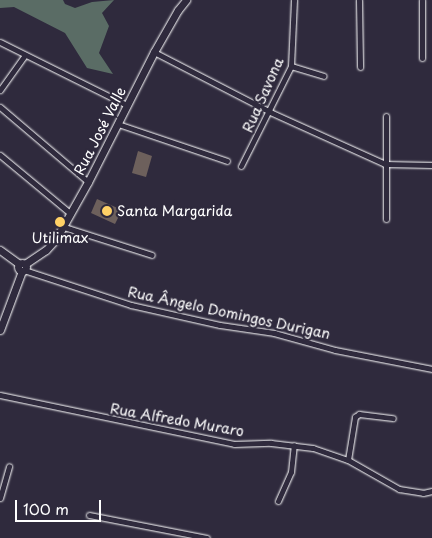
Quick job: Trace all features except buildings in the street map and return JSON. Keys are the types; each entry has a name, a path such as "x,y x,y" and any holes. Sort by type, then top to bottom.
{"street":[{"name":"Rua José Valle","path":"23,267 46,250 64,227 154,52 178,10 186,0"},
{"name":"Rua Savona","path":"241,166 270,112 291,66 294,0"},
{"path":"359,0 360,67"},
{"path":"422,0 422,58"},
{"path":"0,42 127,105"},
{"path":"154,52 270,112 385,164 432,165"},
{"path":"0,90 25,55"},
{"path":"291,66 324,76"},
{"path":"0,107 88,182"},
{"path":"386,116 386,219"},
{"path":"118,124 227,161"},
{"path":"0,155 71,214"},
{"path":"64,227 152,256"},
{"name":"Rua Ângelo Domingos Durigan","path":"0,250 23,267 130,305 220,325 274,333 336,350 432,369"},
{"path":"0,330 23,267"},
{"name":"Rua Alfredo Muraro","path":"0,396 234,444 294,444 325,451 348,460 399,489 423,493 432,491"},
{"path":"348,460 355,416 359,414 393,418"},
{"path":"278,501 291,472 294,444"},
{"path":"0,498 9,466"},
{"path":"90,516 207,538"}],"green space":[{"path":"0,0 63,0 65,4 75,8 92,2 114,0 102,13 109,26 99,53 113,74 87,68 65,33 14,7 0,8"}],"place":[{"name":"Santa Margarida","path":"107,211"},
{"name":"Utilimax","path":"60,222"}]}
